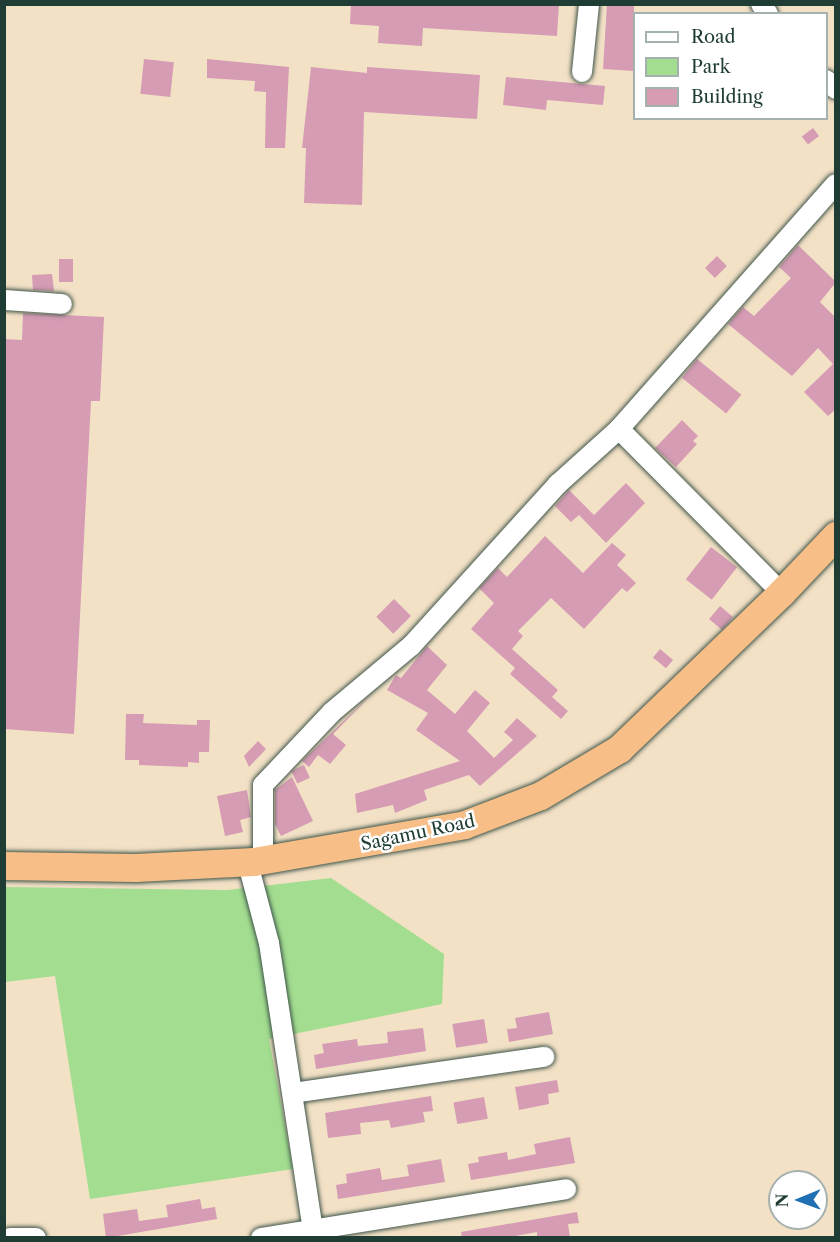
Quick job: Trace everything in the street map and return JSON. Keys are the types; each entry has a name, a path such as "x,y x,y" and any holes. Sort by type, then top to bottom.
{"highway":[{"name":"Sagamu Road","path":"4,866 136,868 255,860 465,825 541,796 620,749 782,593 836,536"}],"street":[{"path":"582,72 589,4"},
{"path":"313,1233 255,860 263,784 332,712 411,646 558,483 619,429 668,369 836,184"},
{"path":"4,300 62,304"},
{"path":"619,429 782,593"},
{"path":"293,1093 544,1057"},
{"path":"261,1238 313,1233 566,1189"},
{"path":"10,1238 36,1238"}],"green space":[{"path":"331,878 444,954 442,1004 269,1039 293,1169 90,1199 55,976 5,982 5,887 227,890"}],"building":[{"path":"351,4 559,4 557,36 423,28 422,46 378,43 379,26 350,24"},
{"path":"607,4 634,4 633,71 603,69"},
{"path":"144,59 174,62 170,97 140,94"},
{"path":"207,59 289,67 285,148 265,148 266,92 254,91 255,81 207,78"},
{"path":"311,67 367,73 367,67 480,75 477,119 364,112 362,205 304,203 306,148 302,148"},
{"path":"506,77 605,86 603,105 547,100 546,110 503,105"},
{"path":"813,128 819,136 808,144 802,136"},
{"path":"798,245 836,282 820,302 836,318 836,409 828,416 804,392 833,364 818,348 792,376 728,324 743,307 754,316 791,278 779,267"},
{"path":"717,256 727,266 715,278 705,268"},
{"path":"59,259 73,259 73,282 59,282"},
{"path":"52,274 54,291 33,290 32,275"},
{"path":"23,313 104,317 100,401 91,401 74,734 4,729 4,339 22,340"},
{"path":"697,359 741,395 726,414 682,378"},
{"path":"682,420 698,436 693,441 697,444 676,467 655,448"},
{"path":"626,483 645,503 606,543 579,515 571,522 555,506 569,490 594,515"},
{"path":"545,536 583,573 612,543 626,555 617,565 636,583 627,592 622,588 584,629 551,598 518,631 523,636 512,649 558,690 552,697 568,711 561,719 510,674 515,668 471,629 494,603 479,588 498,568 507,577"},
{"path":"711,547 737,567 712,600 686,579"},
{"path":"394,599 411,616 393,634 376,617"},
{"path":"720,606 733,617 722,630 709,619"},
{"path":"427,646 447,665 427,690 455,714 475,690 490,703 467,731 494,758 513,740 504,732 517,718 537,736 480,786 469,775 424,790 427,800 395,813 393,805 357,813 355,794 460,761 416,730 428,713 387,690 396,675 401,678"},
{"path":"660,649 673,660 666,668 653,657"},
{"path":"373,693 333,734 346,745 330,764 318,755 309,767 302,761"},
{"path":"126,714 144,714 143,723 197,725 197,720 210,720 209,752 199,752 199,763 188,762 188,767 139,765 139,760 125,760"},
{"path":"258,741 266,749 249,767 244,756"},
{"path":"304,765 310,778 297,784 291,771"},
{"path":"292,777 313,821 281,836 275,824 275,790"},
{"path":"247,790 251,817 240,820 243,832 225,836 217,796"},
{"path":"549,1012 553,1034 509,1042 507,1029 517,1028 515,1018"},
{"path":"484,1019 488,1043 456,1048 452,1024"},
{"path":"423,1028 426,1051 316,1069 314,1055 324,1053 322,1044 357,1039 358,1046 388,1043 387,1032"},
{"path":"557,1080 559,1092 548,1094 549,1104 519,1110 515,1087"},
{"path":"431,1096 433,1111 423,1112 425,1122 391,1128 389,1120 360,1123 361,1134 328,1138 325,1113"},
{"path":"484,1097 488,1119 457,1124 453,1102"},
{"path":"570,1137 575,1163 471,1180 468,1164 479,1162 478,1157 507,1152 508,1160 536,1154 534,1144"},
{"path":"441,1159 445,1182 338,1199 336,1185 347,1183 346,1174 380,1168 382,1180 409,1176 407,1165"},
{"path":"200,1199 202,1209 215,1207 217,1219 106,1238 103,1214 137,1209 139,1221 168,1217 166,1205"},
{"path":"577,1212 579,1223 568,1224 570,1237 537,1238 537,1232 504,1238 462,1238 461,1232"}]}
